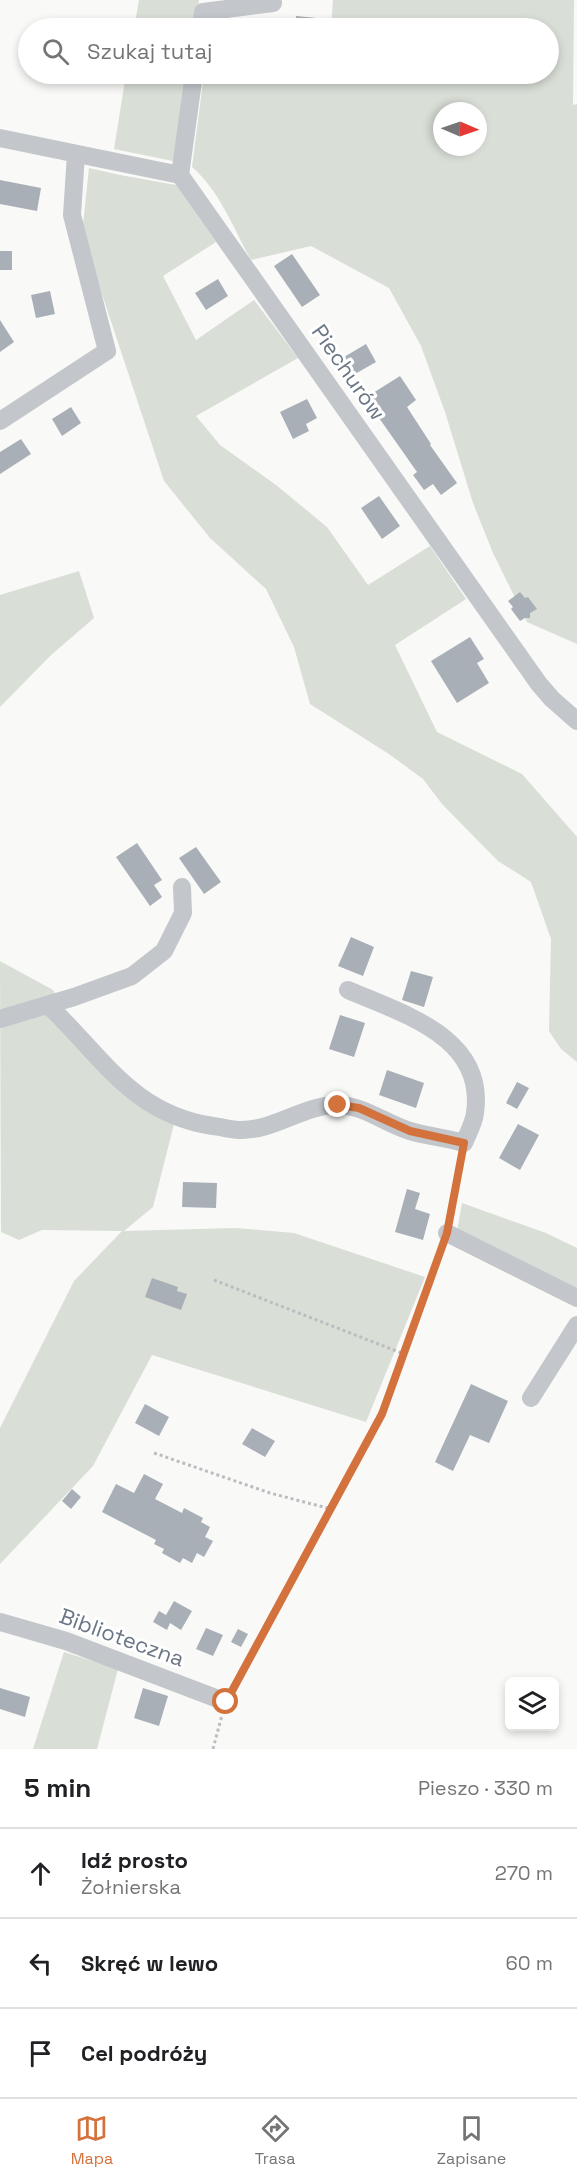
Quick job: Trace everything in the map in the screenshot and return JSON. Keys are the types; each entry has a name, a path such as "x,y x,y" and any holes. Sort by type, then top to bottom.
{"street":[{"path":"202,18 203,12 273,3"},
{"path":"0,138 180,175 193,84"},
{"path":"0,421 107,351 72,215 76,154"},
{"name":"Piechurów","path":"180,175 539,684 577,721"},
{"path":"0,1019 75,997 132,976 164,951 183,913 182,887"},
{"path":"48,1005 73,1028 103,1064 138,1096 169,1114 201,1124 240,1130 274,1125 316,1108 338,1105 359,1108 410,1131 464,1143 475,1114 476,1082 460,1052 445,1037 424,1023 348,990"},
{"path":"73,1028 75,997"},
{"path":"447,1233 577,1298"},
{"path":"531,1398 577,1325"},
{"name":"Biblioteczna","path":"0,1622 66,1641 226,1702"}],"path":[{"path":"213,1749 226,1702 382,1414 447,1233 464,1143"},
{"path":"214,1281 404,1354"},
{"path":"154,1453 270,1493 331,1509"}],"shaded area":[{"path":"139,0 199,0 196,18 136,18"},
{"path":"333,0 574,0 573,105 577,104 577,644 527,622 493,553 473,503 445,412 421,346 389,288 311,246 251,260 218,198 202,176 192,167 203,84 559,84 559,18 332,18"},
{"path":"124,84 185,84 173,161 114,149"},
{"path":"89,168 176,185 216,242 163,276 196,340 254,300 298,358 196,416 220,445 276,485 327,527 368,585 430,546 466,599 395,645 437,732 522,774 577,837 577,1062 561,1049 549,1031 551,939 531,882 498,861 442,804 423,779 389,754 310,704 294,647 266,589 210,538 164,481 82,234"},
{"path":"79,571 94,618 50,656 0,707 0,595"},
{"path":"0,961 53,990 98,1066 177,1112 153,1207 124,1231 236,1228 294,1233 425,1277 366,1422 152,1355 93,1466 0,1564 0,1428 74,1281 122,1231 42,1230 19,1240 1,1232"},
{"path":"462,1203 546,1233 577,1248 577,1289 457,1231"},
{"path":"64,1652 118,1669 97,1749 33,1749"}],"building":[{"path":"0,180 41,188 37,211 0,204"},
{"path":"0,251 12,251 12,270 0,270"},
{"path":"292,254 320,295 302,307 274,266"},
{"path":"218,279 228,296 206,310 195,293"},
{"path":"50,291 55,314 36,318 31,295"},
{"path":"0,320 14,342 0,352"},
{"path":"366,344 376,362 355,374 344,357"},
{"path":"400,376 416,400 407,407 457,483 441,495 433,484 424,490 413,475 417,472 365,398"},
{"path":"307,399 317,418 306,424 309,431 293,439 280,412"},
{"path":"71,407 81,423 62,436 52,419"},
{"path":"21,439 31,454 0,474 0,452"},
{"path":"379,496 400,526 382,539 361,508"},
{"path":"520,592 525,598 528,597 537,609 530,613 530,618 520,621 508,601"},
{"path":"470,637 484,659 477,663 489,683 457,703 431,661"},
{"path":"137,843 162,880 154,885 162,897 150,906 116,857"},
{"path":"196,847 221,882 204,894 179,858"},
{"path":"351,937 374,947 363,976 338,966"},
{"path":"411,971 433,977 424,1007 402,1000"},
{"path":"340,1015 365,1023 354,1057 329,1049"},
{"path":"387,1070 424,1083 416,1108 379,1095"},
{"path":"517,1082 529,1088 517,1109 506,1103"},
{"path":"518,1124 539,1135 520,1170 499,1158"},
{"path":"183,1182 217,1183 216,1208 182,1207"},
{"path":"407,1189 420,1193 415,1209 430,1214 423,1240 395,1232"},
{"path":"152,1278 178,1287 177,1291 187,1294 181,1310 145,1297"},
{"path":"471,1384 508,1401 489,1443 470,1435 453,1471 435,1462"},
{"path":"145,1404 169,1417 159,1436 135,1423"},
{"path":"252,1428 275,1441 265,1457 242,1444"},
{"path":"144,1474 163,1484 155,1499 182,1513 184,1508 203,1518 201,1522 210,1527 205,1537 213,1541 204,1557 197,1553 192,1563 183,1558 180,1563 162,1553 164,1549 154,1544 156,1540 102,1512 116,1484 134,1493"},
{"path":"72,1489 81,1497 71,1509 62,1501"},
{"path":"174,1601 192,1611 181,1630 170,1623 167,1630 153,1622 159,1611 166,1615"},
{"path":"206,1628 223,1635 213,1656 196,1649"},
{"path":"238,1629 248,1634 241,1647 231,1642"},
{"path":"0,1688 30,1697 25,1717 0,1709"},
{"path":"143,1688 168,1696 159,1726 134,1718"}],"route":[{"path":"226,1702 382,1414 447,1233 464,1143 410,1131 359,1108 338,1105"}]}
